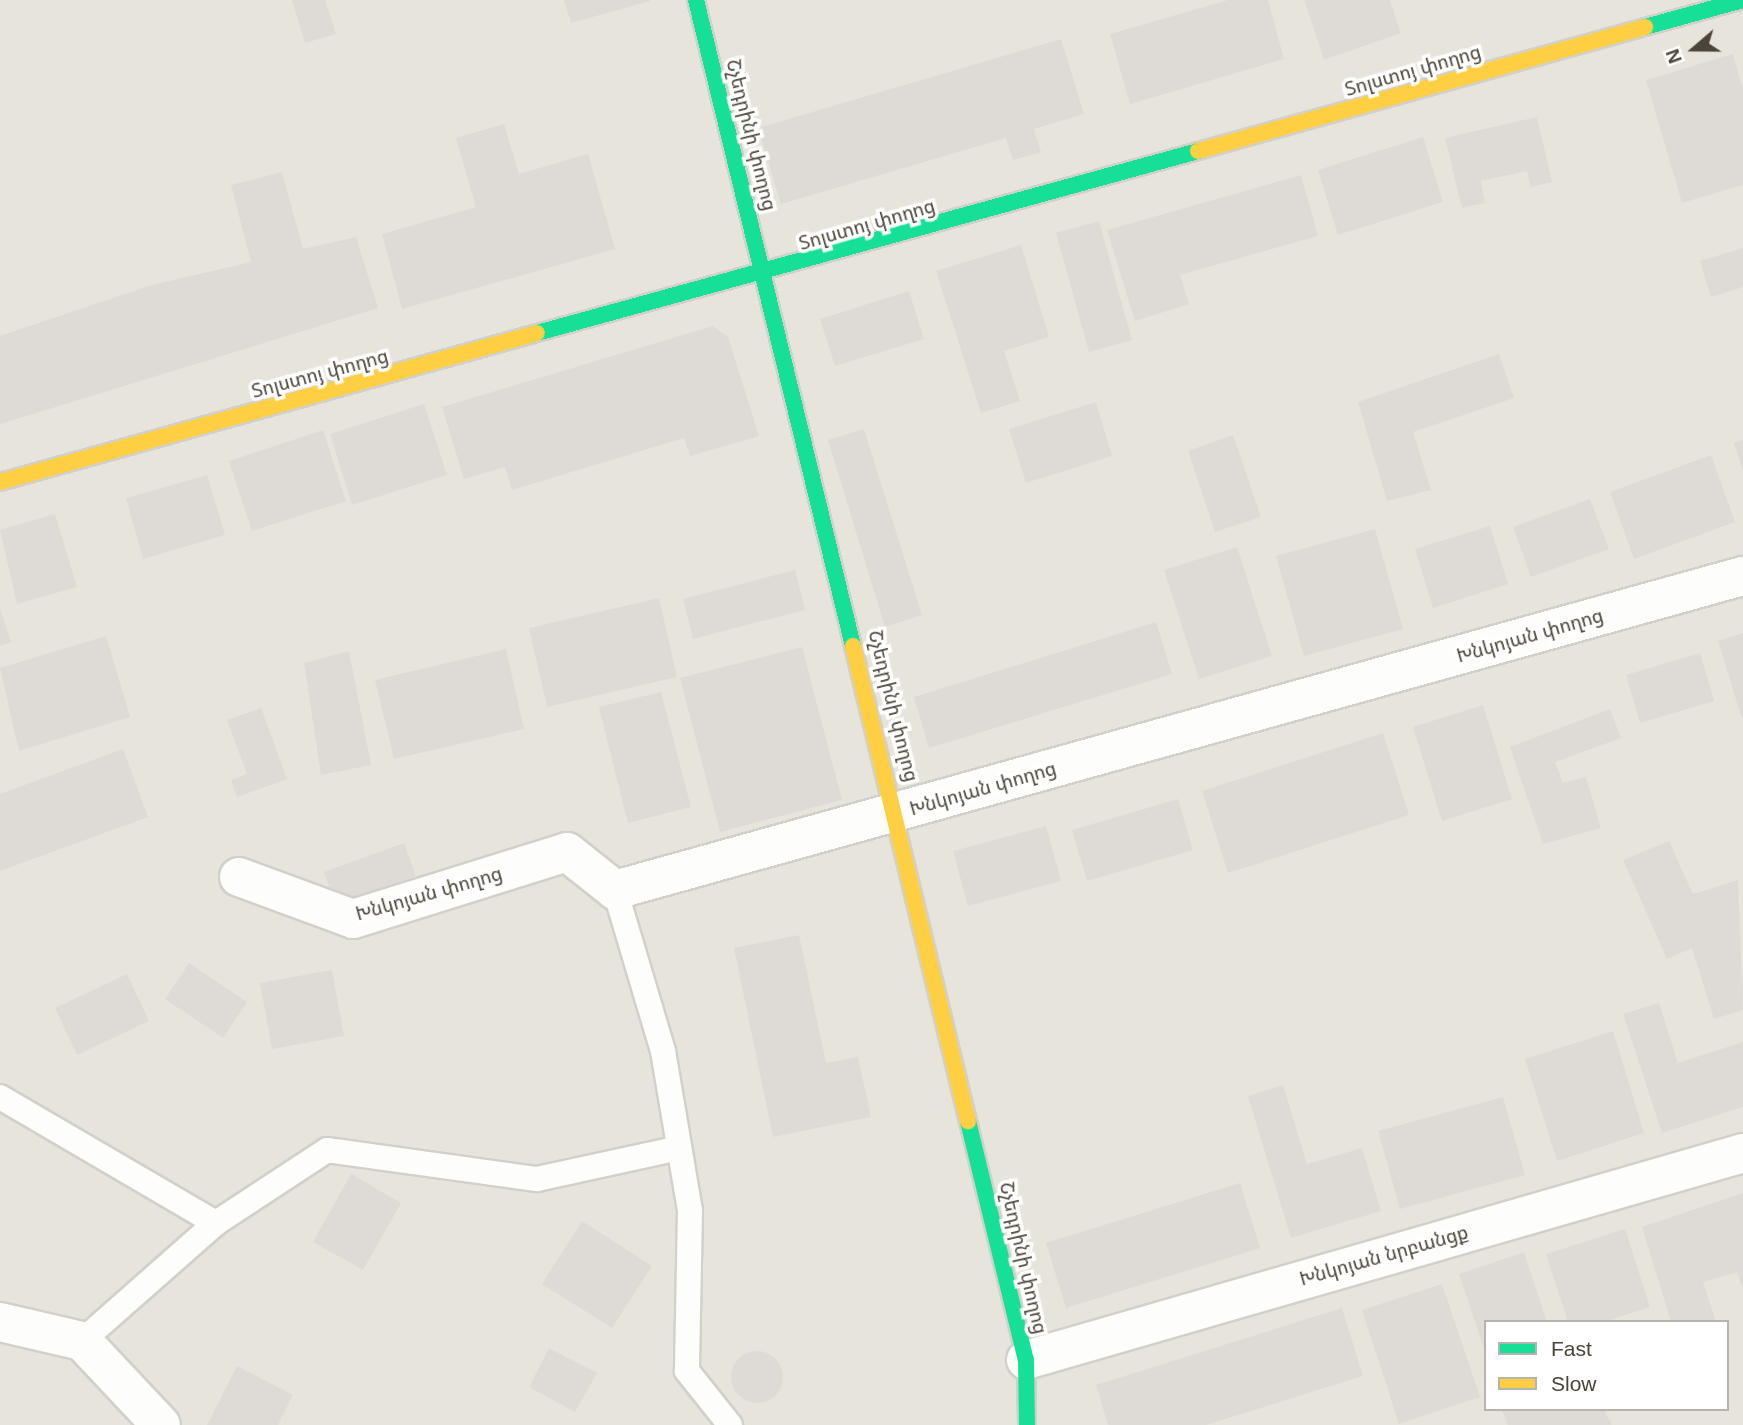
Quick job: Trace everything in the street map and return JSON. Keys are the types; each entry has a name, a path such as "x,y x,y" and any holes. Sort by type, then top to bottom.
{"street":[{"name":"Շչեդրինի փողոց","path":"696,0 898,813 1026,1360 1027,1425"},
{"name":"Տոլստոյ փողոց","path":"0,482 764,275 1743,0"},
{"name":"Խնկոյան փողոց","path":"239,877 353,919 567,852 615,890 1743,576"},
{"name":"Խնկոյան նրբանցք","path":"1026,1360 1743,1153"},
{"path":"0,1322 82,1341 161,1425"}],"lane":[{"path":"615,890 663,1051 690,1210 687,1371 730,1425"},
{"path":"0,1097 216,1223"},
{"path":"82,1341 216,1223 327,1150 537,1180 679,1148"}],"shaded area":[{"path":"0,0 1743,0 1743,1425 0,1425"}],"building":[{"path":"292,0 325,0 336,34 305,43"},
{"path":"564,0 650,0 650,1 571,23"},
{"path":"1228,0 1268,0 1284,59 1130,104 1110,34"},
{"path":"1304,0 1390,0 1401,33 1324,60"},
{"path":"1061,39 1084,114 1034,129 1041,152 1013,160 1006,138 781,204 758,128"},
{"path":"1733,54 1743,90 1743,185 1682,203 1646,80"},
{"path":"1537,117 1552,182 1531,187 1527,171 1481,181 1485,203 1462,208 1445,138"},
{"path":"504,124 519,174 588,154 615,249 402,309 382,234 476,207 456,138"},
{"path":"1423,137 1443,202 1338,235 1318,170"},
{"path":"282,172 303,249 356,237 378,308 0,424 0,336 152,285 251,262 231,185"},
{"path":"1301,175 1318,236 1180,275 1189,304 1135,321 1107,230"},
{"path":"1099,221 1132,340 1089,352 1056,233"},
{"path":"1021,245 1049,337 1004,351 1020,401 981,413 936,271"},
{"path":"1743,248 1743,287 1711,297 1700,261"},
{"path":"909,291 924,339 835,366 820,319"},
{"path":"713,326 728,337 759,436 690,456 684,438 512,490 505,467 464,479 442,407"},
{"path":"1499,354 1514,398 1413,432 1431,490 1387,501 1358,402"},
{"path":"1096,402 1112,456 1026,483 1009,429"},
{"path":"424,404 447,475 352,505 330,434"},
{"path":"864,429 922,615 885,627 828,440"},
{"path":"323,430 346,501 252,531 229,461"},
{"path":"1233,435 1261,517 1215,532 1188,451"},
{"path":"1743,440 1743,469 1742,469 1734,443"},
{"path":"1711,455 1735,522 1634,559 1610,492"},
{"path":"207,475 225,535 143,559 126,498"},
{"path":"1590,499 1609,549 1531,577 1513,527"},
{"path":"55,514 77,587 17,604 0,530"},
{"path":"1490,526 1508,584 1433,608 1415,549"},
{"path":"1375,529 1403,629 1304,656 1276,556"},
{"path":"1237,547 1272,656 1199,679 1164,570"},
{"path":"795,570 805,610 693,639 683,599"},
{"path":"659,598 677,677 547,707 529,628"},
{"path":"0,608 11,642 0,646"},
{"path":"1156,622 1172,674 929,748 914,697"},
{"path":"1743,633 1743,719 1742,719 1718,641"},
{"path":"106,636 130,717 19,751 0,668"},
{"path":"802,647 842,800 720,832 680,678"},
{"path":"506,649 524,729 394,759 375,680"},
{"path":"349,651 371,765 321,775 304,663"},
{"path":"1700,653 1714,701 1640,723 1626,675"},
{"path":"661,692 691,807 628,823 599,707"},
{"path":"1483,705 1512,799 1442,821 1413,727"},
{"path":"261,708 287,779 237,797 231,780 247,774 227,720"},
{"path":"1610,709 1621,738 1555,762 1563,783 1586,777 1601,828 1543,844 1510,747"},
{"path":"1383,733 1409,815 1228,873 1202,791"},
{"path":"123,749 148,817 0,871 0,794"},
{"path":"1178,799 1193,850 1087,881 1072,830"},
{"path":"1046,826 1061,881 968,906 953,851"},
{"path":"1669,841 1693,894 1738,880 1743,1010 1714,1019 1692,948 1667,959 1623,860"},
{"path":"404,843 416,876 336,905 324,872"},
{"path":"799,935 826,1063 858,1057 871,1117 773,1137 734,948"},
{"path":"189,963 247,1002 223,1038 165,999"},
{"path":"332,970 344,1036 272,1049 260,983"},
{"path":"127,974 149,1021 77,1055 55,1008"},
{"path":"1659,1003 1678,1063 1743,1042 1743,1107 1662,1133 1623,1014"},
{"path":"1613,1031 1644,1133 1557,1161 1525,1059"},
{"path":"1283,1085 1307,1164 1362,1148 1381,1211 1291,1238 1248,1096"},
{"path":"1503,1097 1525,1175 1400,1209 1378,1131"},
{"path":"351,1174 401,1203 363,1270 313,1242"},
{"path":"1240,1183 1260,1248 1066,1308 1046,1243"},
{"path":"1743,1193 1743,1290 1737,1272 1703,1282 1715,1320 1670,1320 1642,1227"},
{"path":"582,1221 652,1266 612,1328 542,1284"},
{"path":"1625,1229 1650,1307 1610,1320 1567,1320 1546,1254"},
{"path":"1524,1252 1546,1320 1484,1320 1484,1348 1459,1274"},
{"path":"1442,1284 1480,1397 1399,1424 1362,1310"},
{"path":"1342,1308 1363,1376 1206,1425 1108,1425 1096,1385"},
{"path":"549,1348 597,1373 575,1412 529,1387"},
{"path":"757,1351 776,1358 783,1377 776,1396 757,1403 738,1396 731,1377 738,1358"},
{"path":"237,1366 293,1395 278,1425 207,1425"},
{"path":"1502,1411 1605,1411 1612,1425 1508,1425"}],"traffic: fast":[{"path":"696,0 853,646"},
{"path":"1645,27 1743,0"},
{"path":"537,333 1198,151"},
{"path":"968,1121 1026,1360 1027,1425"}],"traffic: slow":[{"path":"1198,151 1645,27"},
{"path":"0,482 537,333"},
{"path":"853,646 968,1121"}]}
